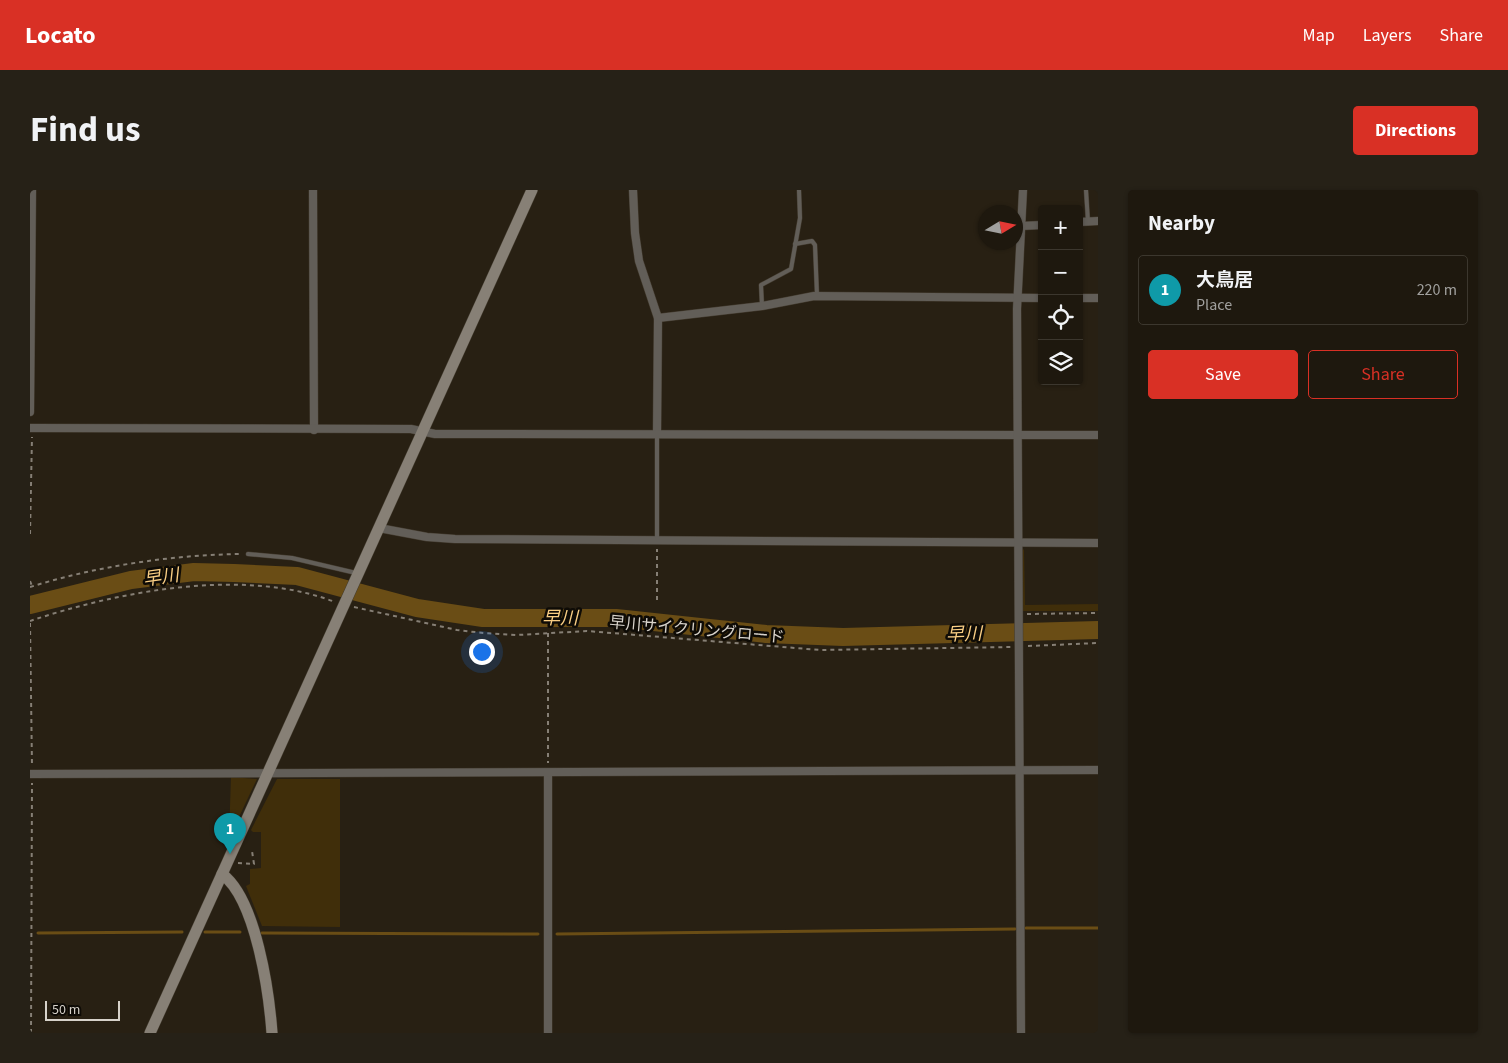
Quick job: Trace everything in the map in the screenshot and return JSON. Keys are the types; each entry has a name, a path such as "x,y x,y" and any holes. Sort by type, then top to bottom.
{"street":[{"path":"30,412 32,190"},
{"path":"313,190 314,430"},
{"path":"150,1033 532,190"},
{"path":"633,190 634,226 640,261 658,318 657,434"},
{"path":"1022,205 1023,190"},
{"path":"1083,222 1098,221"},
{"path":"1023,226 1038,225"},
{"path":"1019,250 1018,647 1021,1033"},
{"path":"658,318 762,306 817,296 1038,298"},
{"path":"1083,298 1098,298"},
{"path":"31,432 411,429 435,434 1098,435"},
{"path":"379,528 441,538 657,542 1098,543"},
{"path":"31,774 1098,770"},
{"path":"548,773 548,1033"},
{"path":"222,874 230,880 238,892 255,938 267,985 272,1033"}],"lane":[{"path":"762,306 761,285 791,269 800,218 799,190"},
{"path":"1086,190 1088,222"},
{"path":"795,244 812,241 816,245 817,296"},
{"path":"657,434 657,542"},
{"path":"248,554 292,558 357,575"}],"path":[{"path":"30,534 31,432"},
{"path":"657,542 657,600"},
{"path":"30,581 31,587 76,575 164,559 198,555 248,554"},
{"name":"早川サイクリングロード","path":"30,622 65,609 130,594 197,586 237,585 314,594 344,604 456,630 500,634 587,631 820,650 1018,647 1047,644 1098,643"},
{"path":"1019,614 1098,613"},
{"path":"30,622 32,654 31,1033"},
{"path":"548,633 548,773"},
{"path":"234,861 241,864 254,864 252,851"}],"shaded area":[{"path":"1024,549 1025,605 1098,604 1098,611 1023,611 1022,551"},
{"path":"231,777 257,779 229,838"},
{"path":"277,779 340,779 340,927 262,926 246,886 250,884 250,869 261,868 261,832 253,832 251,830"}],"waterway":[{"name":"早川","path":"30,605 131,580 194,572 297,576 417,608 483,618 616,618 766,634 843,637 1098,630"},
{"path":"1026,928 1098,928"},
{"path":"557,934 1015,929"},
{"path":"38,933 182,932"},
{"path":"205,932 240,932"},
{"path":"262,933 538,934"}],"place":[{"name":"大鳥居","path":"230,854"}]}
